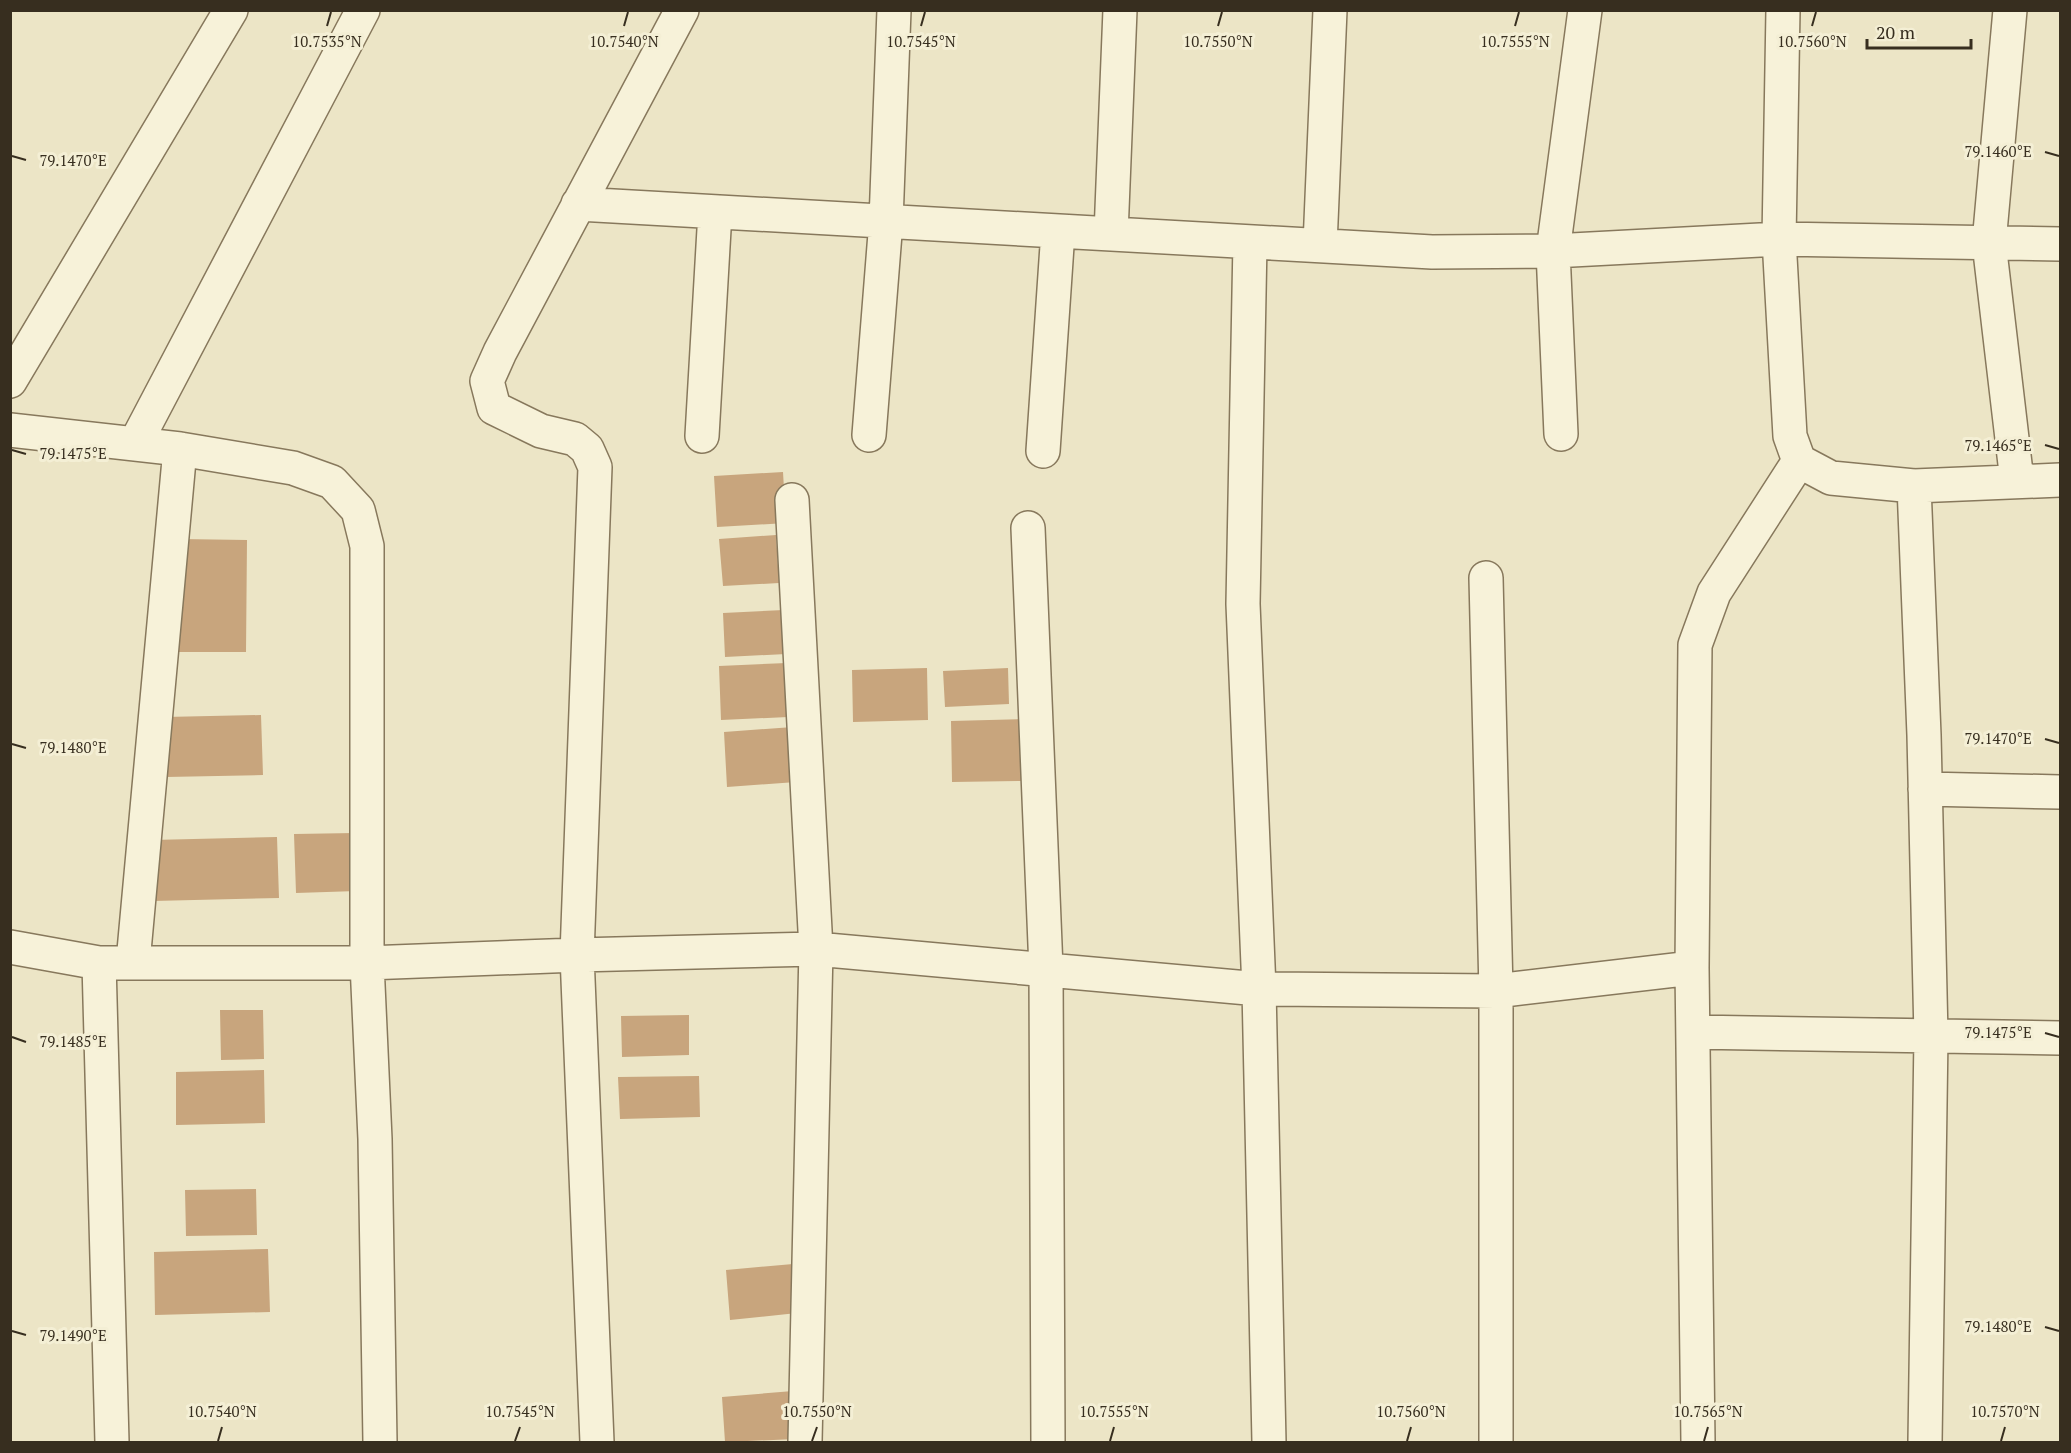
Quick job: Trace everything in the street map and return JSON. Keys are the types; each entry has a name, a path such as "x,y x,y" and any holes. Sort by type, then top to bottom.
{"street":[{"path":"10,381 231,10"},
{"path":"135,444 363,10"},
{"path":"597,1443 577,955 595,467 587,449 574,439 541,431 494,408 487,381 500,352 682,10"},
{"path":"869,435 886,221 894,10"},
{"path":"1111,234 1120,10"},
{"path":"1320,245 1330,10"},
{"path":"1561,434 1553,251 1586,10"},
{"path":"1783,10 1779,239 1790,436 1799,461 1831,478 1914,486 2061,480"},
{"path":"2010,10 1989,243 2017,481"},
{"path":"578,204 1432,252 1553,251 1779,239 2061,244"},
{"path":"702,436 715,212"},
{"path":"1043,451 1058,231"},
{"path":"1250,242 1242,604 1259,989 1269,1443"},
{"path":"10,430 180,449 293,468 332,483 358,510 367,546 367,963 375,1139 380,1443"},
{"path":"133,962 180,449"},
{"path":"1698,1443 1692,968 1695,645 1714,593 1799,461"},
{"path":"1914,486 1931,1036 1925,1443"},
{"path":"792,500 816,950 805,1443"},
{"path":"1028,528 1046,969 1048,1443"},
{"path":"1486,578 1496,991 1496,1443"},
{"path":"1925,789 2061,792"},
{"path":"10,947 99,963 367,963 577,955 816,950 1259,989 1496,991 1692,968"},
{"path":"99,963 112,1443"},
{"path":"1693,1032 2061,1038"}],"building":[{"path":"783,472 786,523 717,527 714,476"},
{"path":"776,535 779,583 723,586 719,539"},
{"path":"180,539 247,540 246,652 179,652"},
{"path":"784,610 786,654 725,657 723,613"},
{"path":"787,663 788,717 721,720 719,666"},
{"path":"927,668 928,720 853,722 852,670"},
{"path":"1008,668 1009,704 945,707 943,671"},
{"path":"261,715 263,775 166,777 165,717"},
{"path":"1023,719 1024,781 952,782 951,721"},
{"path":"793,727 796,782 727,787 724,732"},
{"path":"355,833 357,891 296,893 294,834"},
{"path":"277,837 279,898 153,901 152,840"},
{"path":"220,1010 263,1010 264,1059 221,1060"},
{"path":"689,1015 689,1055 622,1057 621,1016"},
{"path":"264,1070 265,1123 176,1125 176,1072"},
{"path":"699,1076 700,1117 620,1119 618,1077"},
{"path":"256,1189 257,1235 186,1236 185,1190"},
{"path":"268,1249 270,1312 155,1315 154,1252"},
{"path":"793,1264 797,1313 730,1320 726,1270"},
{"path":"793,1391 796,1439 725,1442 722,1397"}]}
